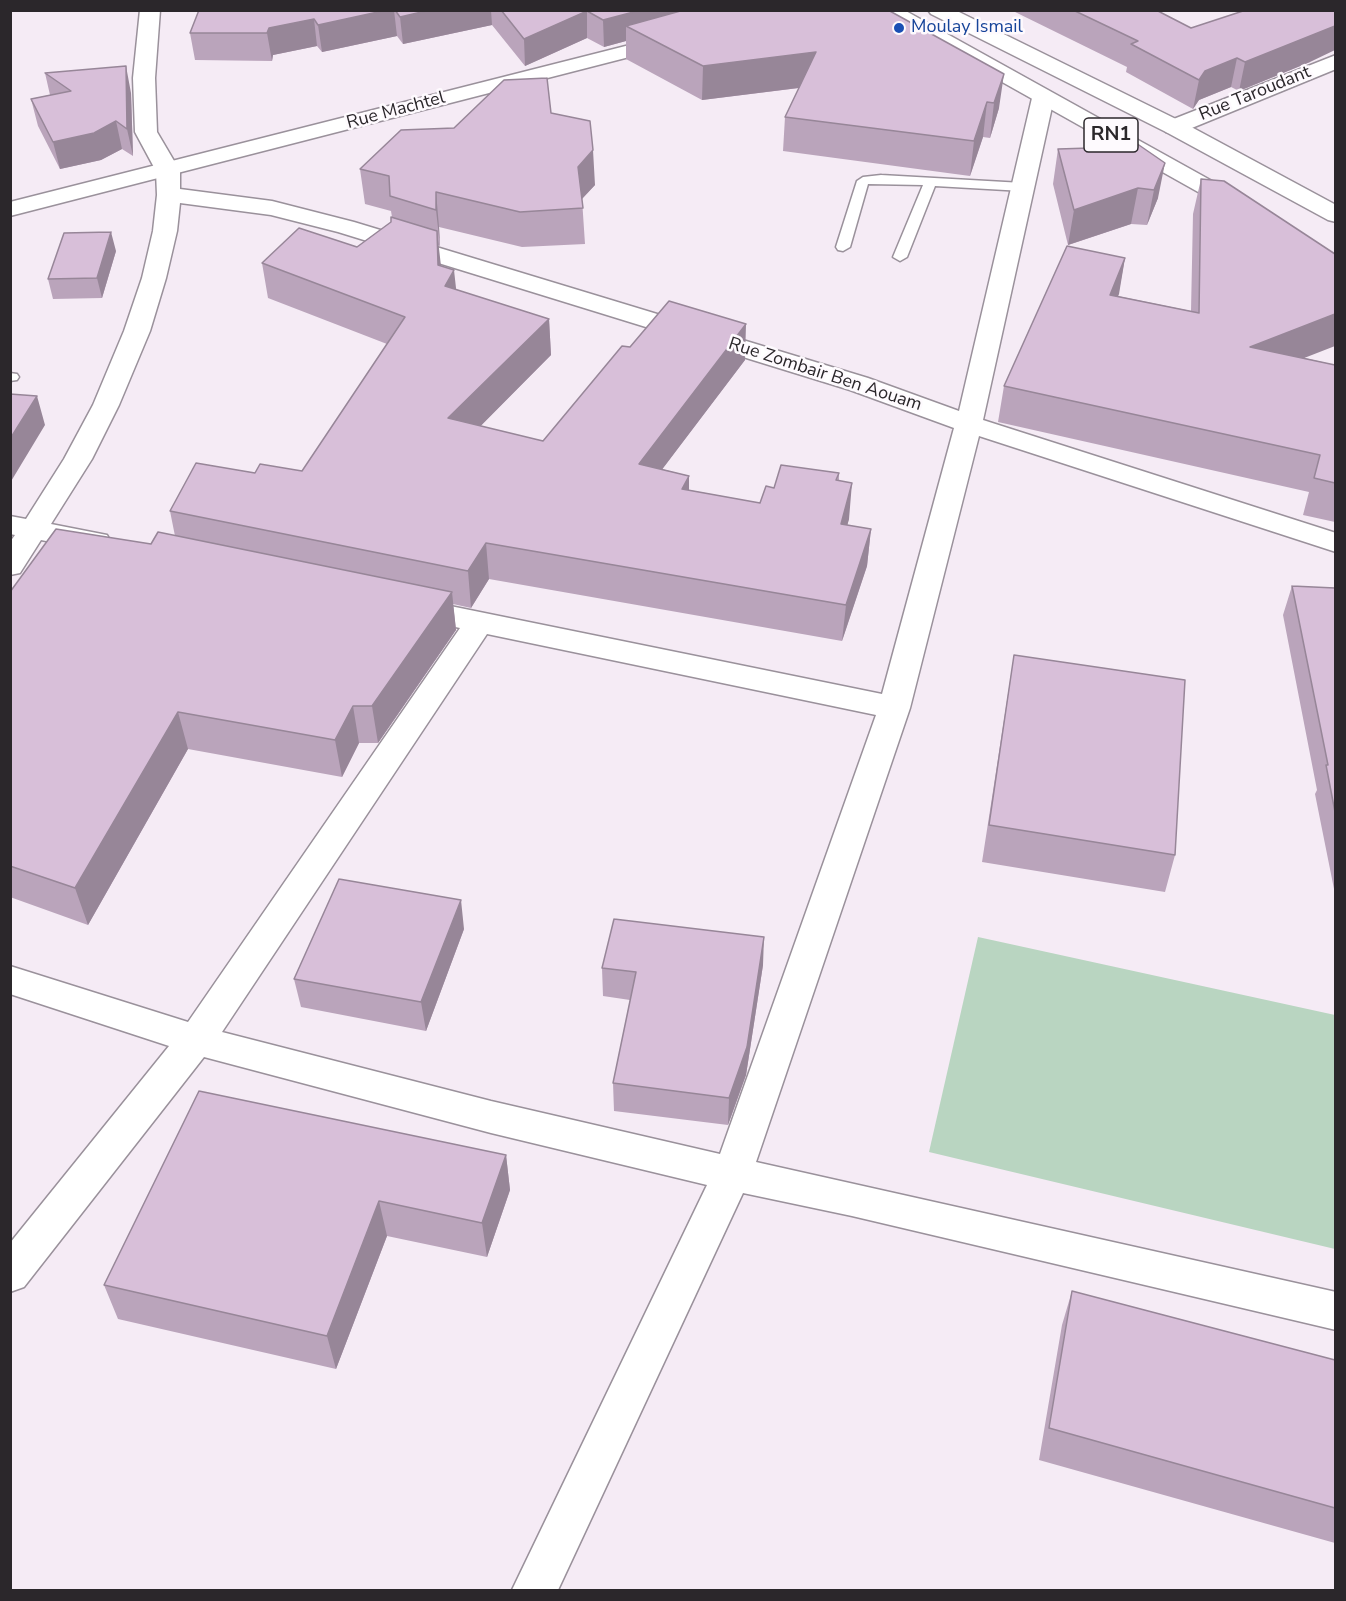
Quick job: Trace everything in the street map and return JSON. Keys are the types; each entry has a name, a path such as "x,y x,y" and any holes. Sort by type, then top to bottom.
{"main road":[{"name":"RN1","path":"888,10 1262,218"},
{"name":"RN1","path":"938,10 1174,127 1335,215"},
{"path":"10,566 23,527 78,459 124,363 154,278 165,231 169,183 146,132 144,78 156,12"},
{"name":"Rue Machtel","path":"10,209 169,183 692,35"},
{"name":"Rue Taroudant","path":"1174,127 1335,61"},
{"path":"535,1590 732,1174 894,708 969,424 1043,98"},
{"name":"Rue Zombair Ben Aouam","path":"169,183 346,227 826,374 969,424 1335,543"},
{"path":"23,527 129,548"},
{"path":"390,603 894,708"},
{"path":"10,1274 196,1040 479,623"},
{"path":"10,980 196,1040 491,1117 1335,1311"}],"lane":[{"path":"843,247 863,181 881,178 1023,187"},
{"path":"900,257 931,181"}],"green space":[{"path":"978,937 1335,1015 1335,1249 929,1152"}],"building":[{"path":"199,10 387,10 318,25 314,19 269,28 267,33 190,33"},
{"path":"395,10 430,10 400,17"},
{"path":"501,10 641,10 603,20 587,11 524,39"},
{"path":"684,10 888,10 1004,74 994,103 987,102 974,141 785,117 816,52 703,66 626,26"},
{"path":"1073,10 1156,10 1191,28 1246,10 1335,10 1335,26 1245,62 1237,58 1205,71 1199,80 1131,44 1138,41"},
{"path":"126,66 127,129 116,121 94,133 53,142 31,99 71,91 45,73"},
{"path":"547,78 551,113 590,121 593,150 578,167 583,208 520,212 436,192 436,210 390,196 389,176 360,169 401,130 454,128 504,80"},
{"path":"1111,141 1136,143 1165,163 1154,190 1138,188 1074,210 1058,149 1090,148"},
{"path":"1201,179 1224,181 1335,254 1335,314 1250,347 1335,365 1335,483 1314,478 1320,455 1004,386 1067,246 1125,258 1110,295 1199,313"},
{"path":"391,217 437,231 438,265 454,270 445,286 549,319 448,418 543,441 622,346 630,347 669,301 746,324 639,464 689,476 682,489 760,503 766,486 774,488 781,465 839,473 836,480 852,483 841,524 871,529 846,605 486,543 468,571 170,511 196,463 255,473 260,464 302,471 405,317 262,263 299,228 357,247 391,222"},
{"path":"111,232 97,278 48,279 64,233"},
{"path":"10,394 37,396 10,439"},
{"path":"56,529 151,544 158,532 452,592 372,706 353,706 335,740 178,712 75,888 10,866 10,592"},
{"path":"1292,586 1335,588 1335,812 1326,765 1328,765"},
{"path":"1014,655 1185,680 1175,855 989,825"},
{"path":"339,879 461,900 421,1002 294,979"},
{"path":"614,919 764,937 747,1047 729,1098 613,1083 636,972 602,968"},
{"path":"199,1091 506,1155 482,1223 379,1201 327,1336 104,1285"},
{"path":"1072,1291 1335,1360 1335,1508 1049,1428"}],"place":[{"name":"Moulay Ismail","path":"899,28"}]}
